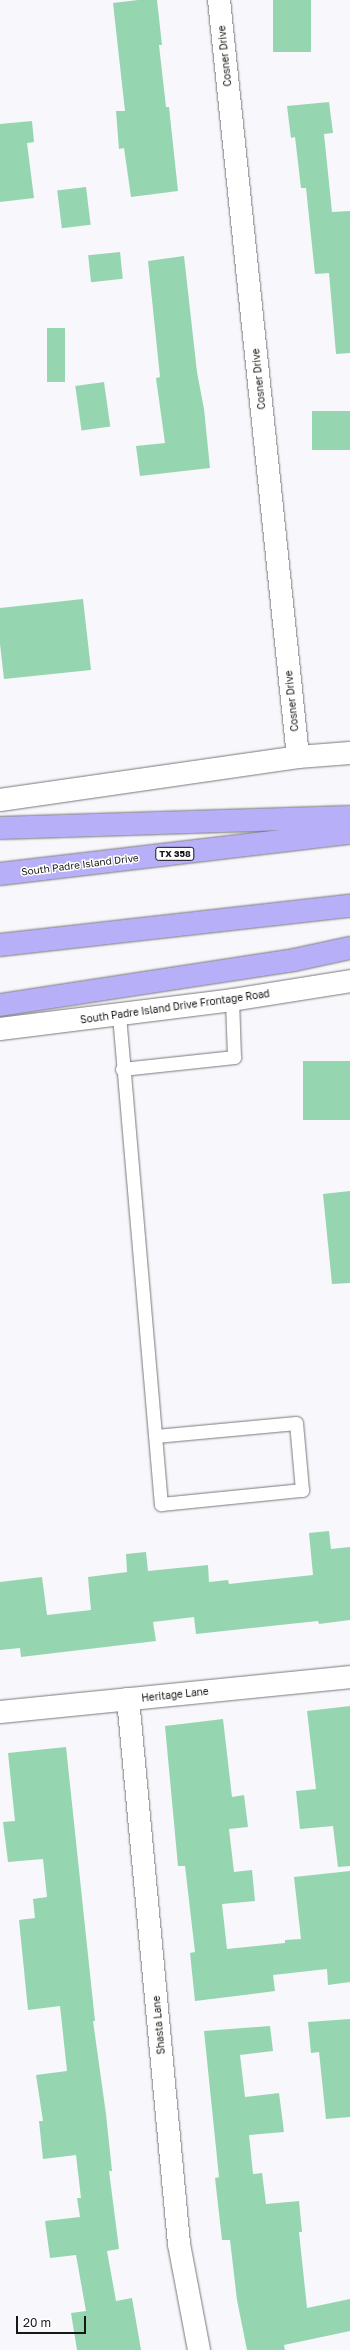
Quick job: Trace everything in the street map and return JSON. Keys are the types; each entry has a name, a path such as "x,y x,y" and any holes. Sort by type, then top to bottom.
{"highway":[{"path":"0,828 350,817"},
{"name":"South Padre Island Drive","path":"0,874 350,833"},
{"path":"0,945 350,906"},
{"path":"0,1005 294,960 350,948"}],"street":[{"name":"Cosner Drive","path":"219,0 298,757"},
{"path":"0,800 298,757 350,753"},
{"name":"South Padre Island Drive Frontage Road","path":"0,1029 232,1000 350,981"},
{"name":"Heritage Lane","path":"0,1712 350,1677"},
{"name":"Shasta Lane","path":"128,1699 179,2244 199,2350"}],"lane":[{"path":"122,1069 234,1057 232,1000"},
{"path":"119,1015 122,1069 161,1504 302,1490 296,1423 156,1436"}],"building":[{"path":"138,0 157,0 162,45 159,45 166,107 169,107 178,191 131,197 124,148 119,149 116,111 125,111 113,3"},
{"path":"273,0 311,0 311,52 273,52"},
{"path":"329,102 333,133 324,134 332,212 350,211 350,353 336,354 329,273 315,274 306,188 301,188 295,137 291,138 287,106"},
{"path":"32,121 34,142 27,143 34,198 0,202 0,124"},
{"path":"86,187 91,225 62,228 57,191"},
{"path":"120,252 123,279 91,282 88,255"},
{"path":"184,256 197,372 204,409 210,468 140,476 136,446 165,443 156,378 160,377 148,261"},
{"path":"47,328 65,328 65,382 47,382"},
{"path":"104,382 110,427 82,431 75,386"},
{"path":"312,411 350,411 350,450 312,450"},
{"path":"83,599 91,670 4,679 0,644 0,608"},
{"path":"303,1061 350,1061 350,1120 303,1120"},
{"path":"350,1191 350,1283 332,1284 323,1194"},
{"path":"329,1531 331,1549 350,1547 350,1620 319,1624 318,1621 196,1634 194,1617 153,1622 156,1641 21,1657 20,1648 0,1650 0,1582 42,1577 47,1615 91,1610 88,1577 127,1572 126,1554 146,1552 148,1571 208,1565 209,1582 228,1580 229,1584 313,1575 309,1533"},
{"path":"350,1706 350,1866 338,1867 333,1826 300,1829 296,1791 316,1789 307,1711"},
{"path":"223,1719 232,1797 244,1795 248,1827 229,1829 234,1872 252,1870 255,1901 222,1904 227,1949 285,1943 285,1940 301,1939 294,1877 350,1871 350,1982 328,1985 327,1969 273,1975 275,1991 195,2001 190,1953 195,1952 185,1866 178,1866 165,1726"},
{"path":"66,1747 95,2021 93,2021 106,2114 112,2171 109,2171 119,2249 107,2251 116,2301 132,2298 141,2350 77,2350 71,2313 86,2311 76,2255 50,2258 45,2221 80,2217 77,2198 81,2198 76,2155 43,2159 39,2121 43,2121 36,2075 67,2071 60,2006 28,2010 19,1920 35,1918 33,1899 47,1897 43,1859 8,1862 3,1822 15,1821 8,1753"},
{"path":"350,2019 350,2117 326,2119 319,2052 311,2053 308,2022"},
{"path":"270,2026 273,2051 240,2055 245,2097 279,2093 284,2132 249,2135 253,2174 262,2173 266,2204 299,2201 302,2232 299,2232 307,2308 350,2299 350,2331 284,2345 285,2350 247,2350 237,2300 230,2240 222,2240 215,2178 219,2177 204,2031"}]}
